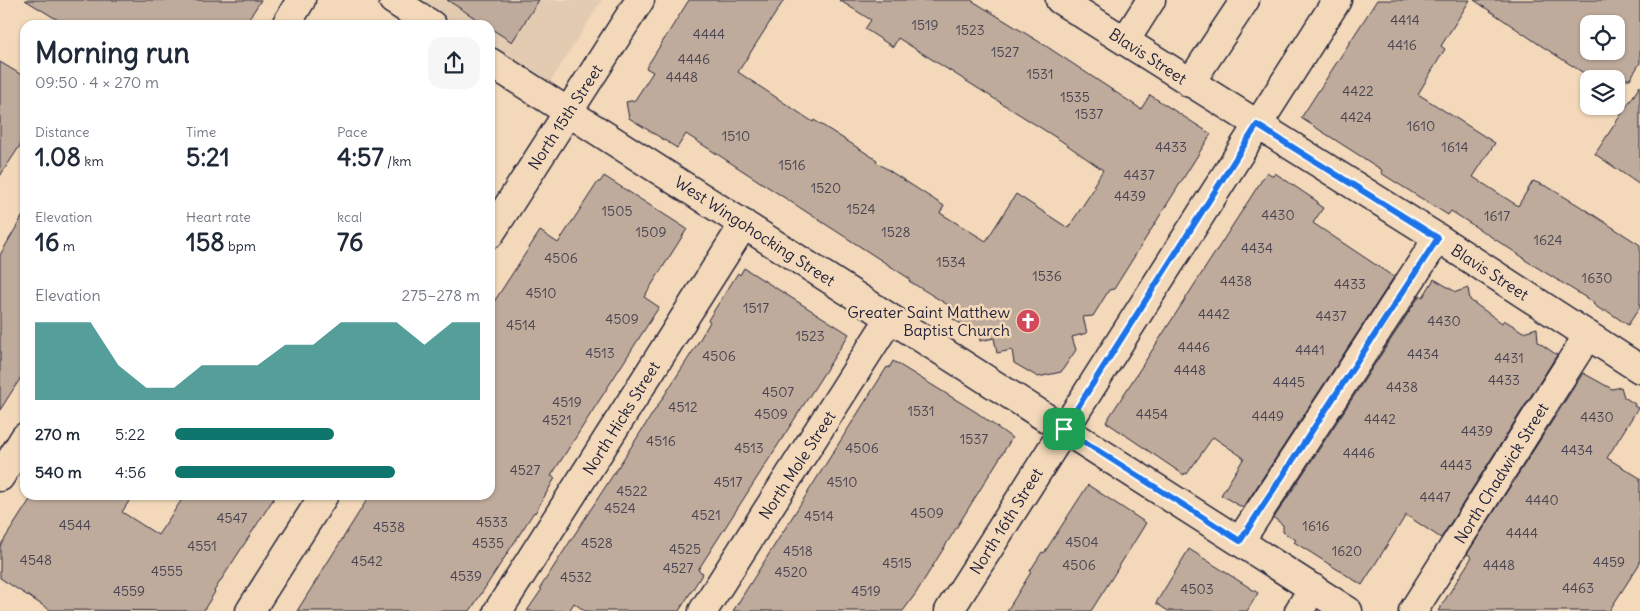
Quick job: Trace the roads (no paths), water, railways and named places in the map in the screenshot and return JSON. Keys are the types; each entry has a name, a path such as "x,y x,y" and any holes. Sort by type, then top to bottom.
{"street":[{"path":"289,20 302,0"},
{"path":"393,0 424,20"},
{"name":"North 15th Street","path":"495,226 640,0"},
{"name":"Blavis Street","path":"1060,0 1438,238 1640,368"},
{"path":"1125,41 1151,0"},
{"path":"1190,83 1245,0"},
{"name":"North 16th Street","path":"949,611 1337,0"},
{"name":"West Wingohocking Street","path":"495,65 1348,611"},
{"name":"North Hicks Street","path":"498,611 744,224"},
{"path":"1240,541 1438,238"},
{"name":"North Mole Street","path":"703,611 890,318"},
{"name":"North Chadwick Street","path":"1413,611 1588,335"},
{"path":"0,477 20,446"},
{"path":"250,611 321,500"},
{"path":"1299,611 1313,588"}],"place":[{"name":"Greater Saint Matthew Baptist Church","path":"1028,321"}]}
